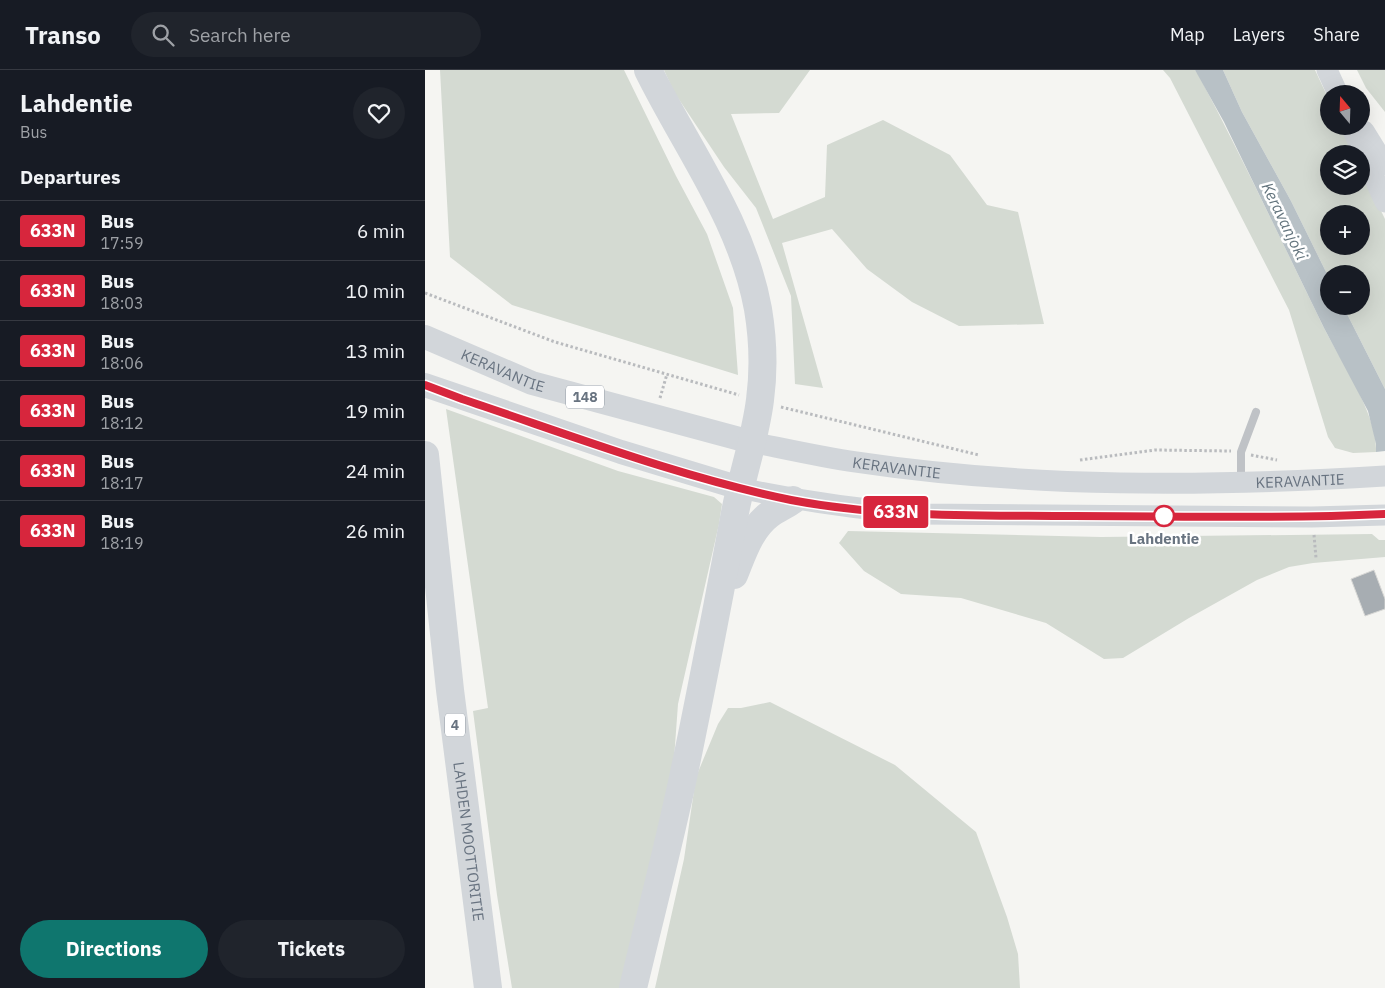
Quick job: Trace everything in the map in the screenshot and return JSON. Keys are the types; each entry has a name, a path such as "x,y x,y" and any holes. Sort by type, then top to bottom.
{"highway":[{"path":"633,988 684,774 740,488 760,401 763,367 757,307 736,234 648,70"},
{"name":"LAHDEN MOOTTORITIE","path":"425,455 451,700 488,988"},
{"path":"717,613 746,546 757,526 770,514 793,500"}],"main road":[{"path":"1355,135 1385,202"},
{"path":"1367,135 1385,165"},
{"name":"KERAVANTIE","path":"425,337 532,383 751,442 855,462 998,477 1114,483 1241,482 1378,476"},
{"path":"425,385 621,452 740,488 793,500 853,509 926,514 1312,517 1385,514"}],"lane":[{"path":"1241,482 1241,452 1256,412"}],"path":[{"path":"425,293 555,342 746,397"},
{"path":"790,409 983,455"},
{"path":"1079,460 1155,450 1216,450 1241,452 1283,461"}],"shaded area":[{"path":"440,70 624,70 707,234 733,308 738,375 512,305 450,257"},
{"path":"664,70 810,70 779,113 731,114 773,219 825,197 827,145 883,120 950,155 987,205 1018,212 1044,324 959,326 912,302 867,269 832,229 782,243 823,388 795,384 791,296 756,208 724,167 674,92"},
{"path":"1163,70 1195,70 1198,74 1323,326 1357,388 1371,421 1376,452 1353,453 1335,448 1328,437 1289,310 1170,78"},
{"path":"1223,70 1315,70 1322,85 1320,85 1320,135 1345,135 1350,145 1320,145 1320,195 1370,195 1370,188 1385,219 1385,389 1348,315 1370,315 1370,265 1323,265 1291,201 1242,112"},
{"path":"1357,70 1385,70 1385,112 1370,93 1370,85 1364,85"},
{"path":"446,409 618,471 714,497 722,504 678,704 673,773 624,988 512,988 497,895 473,711 488,708"},
{"path":"848,531 1101,537 1372,534 1379,540 1385,540 1385,557 1289,567 1257,580 1123,658 1104,659 1046,623 961,598 901,594 864,571 839,543"},
{"path":"770,702 895,765 976,832 1007,917 1018,954 1020,988 655,988 684,859 696,777 718,724 728,708 741,708"}],"water":[{"name":"Keravanjoki","path":"1195,70 1223,70 1242,112 1291,201 1323,265 1320,265 1320,315 1348,315 1385,389 1385,451 1376,452 1376,444 1368,411 1324,328 1224,122"}],"building":[{"path":"1374,570 1385,599 1385,609 1365,616 1351,579"}],"bus line":[{"name":"633N","path":"425,385 444,393 689,474 793,500 853,509 917,514 983,516 1312,517 1385,514"}],"place":[{"name":"Lahdentie","path":"1164,516"}]}
